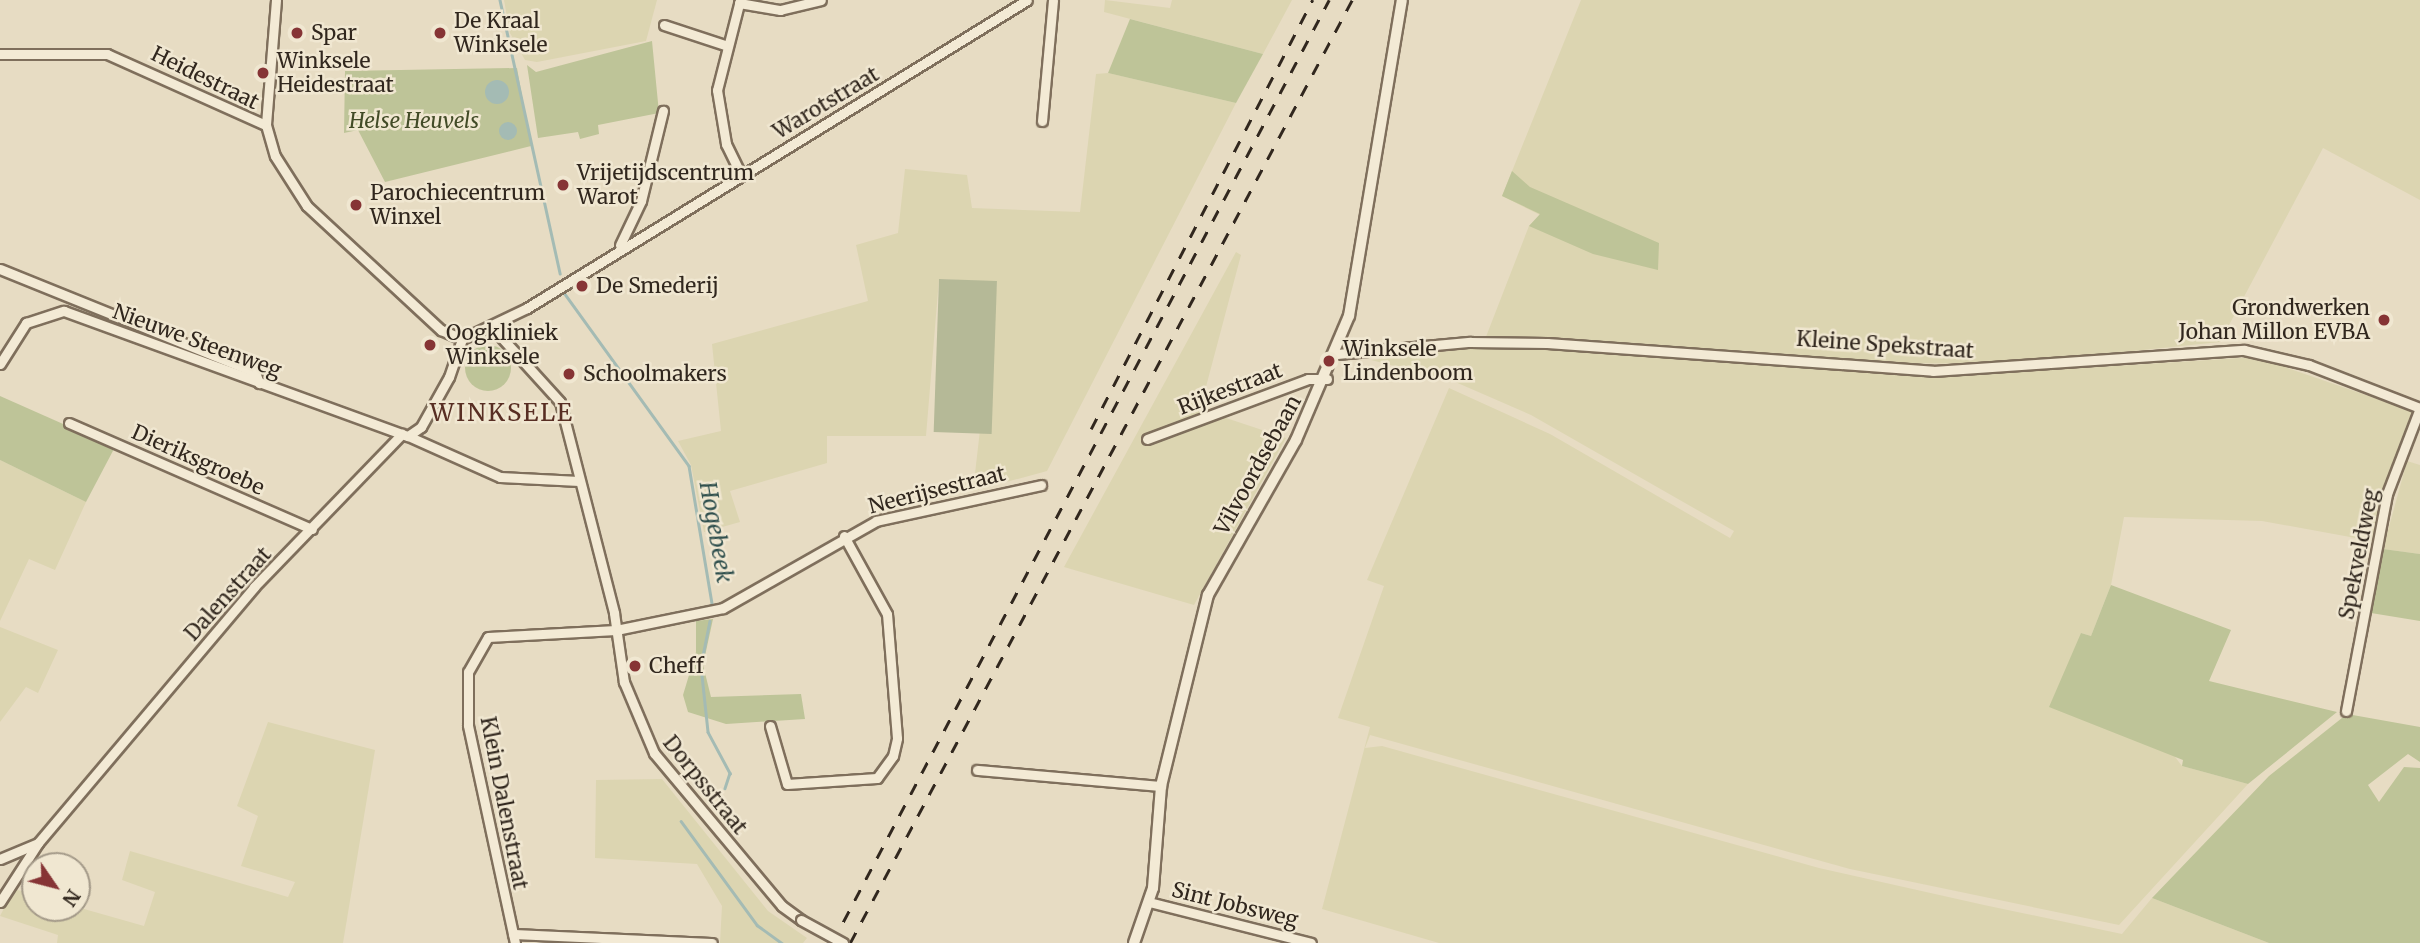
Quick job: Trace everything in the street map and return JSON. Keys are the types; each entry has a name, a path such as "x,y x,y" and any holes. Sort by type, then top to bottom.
{"street":[{"path":"266,125 276,0"},
{"path":"741,175 719,102 725,45 740,2 780,10 821,0"},
{"name":"Warotstraat","path":"461,338 492,327 1027,0"},
{"path":"1042,121 1053,0"},
{"name":"Vilvoordsebaan","path":"1134,943 1149,902 1161,786 1208,594 1327,379 1349,316 1402,0"},
{"path":"664,25 725,45"},
{"name":"Heidestraat","path":"0,54 107,54 266,125 275,156 307,206 441,330 461,338"},
{"path":"619,247 641,201 663,111"},
{"path":"0,269 255,372 259,383"},
{"name":"Nieuwe Steenweg","path":"0,364 26,323 64,311 405,435"},
{"name":"Dorpsstraat","path":"492,327 561,402 616,630 629,700 654,753 782,906 801,920 843,943"},
{"name":"Dalenstraat","path":"0,859 38,843 254,587 405,435 421,427 449,377 461,338"},
{"name":"Kleine Spekstraat","path":"1336,354 1470,342 1547,343 1946,371 2244,350 2309,365 2420,408"},
{"name":"Rijkestraat","path":"1147,439 1308,379 1327,379"},
{"name":"Spekveldweg","path":"2346,711 2387,494 2420,408"},
{"name":"Dieriksgroebe","path":"69,423 312,529"},
{"path":"405,435 512,480 579,481"},
{"name":"Neerijsestraat","path":"616,630 723,608 844,536 876,521 1041,485"},
{"path":"770,726 787,784 877,778 893,756 897,738 887,614 844,536"},
{"name":"Klein Dalenstraat","path":"514,938 468,725 471,658 496,633 616,630"},
{"path":"977,770 1161,786"},
{"path":"0,902 38,843"},
{"name":"Sint Jobsweg","path":"1149,902 1311,943"},
{"path":"514,938 712,943"}],"shaded area":[{"path":"504,0 657,0 646,41 537,62 525,60 510,33"},
{"path":"1105,0 1170,8 1172,0 1292,0 1263,54 1104,12"},
{"path":"1581,0 2420,0 2420,200 2323,148 2220,342 2009,364 1894,363 1894,374 1940,377 2256,357 2412,411 2414,422 2390,469 2372,541 2262,521 2124,517 2111,585 2091,636 2081,633 2182,766 2248,784 2119,925 1850,869 1370,735 1365,748 1382,746 1819,868 1984,905 2122,934 2152,898 2269,943 1439,943 1322,909 1370,727 1338,718 1384,586 1367,580 1449,388 1550,434 1730,538 1734,531 1531,415 1453,381 1371,360 1482,347 1529,226 1540,215 1502,196"},
{"path":"1108,73 1236,103 1047,471 973,491 997,282 939,279 926,436 827,436 827,463 730,491 740,522 704,532 691,465 678,441 721,431 712,344 868,301 856,245 898,233 905,169 967,175 972,208 1080,212 1096,74"},
{"path":"1236,252 1241,255 1199,413 1204,421 1217,415 1286,438 1194,605 1064,567"},
{"path":"0,460 86,502 55,570 29,559 0,621"},
{"path":"2407,461 2420,465 2420,554 2383,549"},
{"path":"0,627 58,650 38,693 26,687 0,722"},
{"path":"268,722 375,750 343,943 57,943 58,935 0,916 14,889 21,891 21,922 91,922 91,911 144,926 155,892 122,880 130,851 288,897 295,882 241,866 258,816 237,806"},
{"path":"662,779 768,911 807,938 803,943 720,943 722,906 697,864 595,858 596,780"}],"green space":[{"path":"1130,19 1263,54 1236,103 1108,73"},
{"path":"652,41 659,113 598,125 599,134 580,139 578,132 538,138 527,65 536,72"},
{"name":"Helse Heuvels","path":"517,68 531,146 385,182 358,130 344,133 345,71"},
{"path":"1512,171 1530,187 1659,243 1658,270 1593,254 1529,226 1540,214 1502,196"},
{"path":"939,279 997,281 992,434 934,432"},
{"path":"488,345 504,352 511,368 504,384 488,391 472,384 465,368 472,352"},
{"path":"0,396 115,447 86,502 0,460"},
{"path":"2383,549 2420,554 2420,621 2371,613"},
{"path":"2111,585 2231,630 2209,681 2337,712 2248,784 2182,766 2183,760 2049,707 2081,633 2091,636"},
{"path":"713,619 703,665 711,697 801,694 805,719 726,724 688,712 683,695 696,652 696,621"},
{"path":"2347,714 2420,727 2420,762 2408,754 2368,785 2379,802 2404,767 2420,768 2420,943 2269,943 2152,898 2269,776"}],"water":[{"path":"497,80 505,84 509,92 505,100 497,104 489,100 485,92 489,84"},
{"path":"508,122 514,125 517,131 514,137 508,140 502,137 499,131 502,125"}],"waterway":[{"name":"Hogebeek","path":"500,0 560,274"},
{"name":"Hogebeek","path":"565,294 689,466 712,604"},
{"name":"Hogebeek","path":"710,621 701,666 708,732 730,773 725,788"},
{"name":"Hogebeek","path":"681,821 757,925 782,943"}],"railway":[{"path":"1091,429 1312,0"},
{"path":"832,943 1329,0"},
{"path":"850,943 1352,0"}],"place":[{"name":"Spar","path":"297,33"},
{"name":"De Kraal Winksele","path":"440,33"},
{"name":"Winksele Heidestraat","path":"263,73"},
{"name":"Vrijetijdscentrum Warot","path":"563,185"},
{"name":"Parochiecentrum Winxel","path":"356,205"},
{"name":"De Smederij","path":"582,286"},
{"name":"Grondwerken Johan Millon EVBA","path":"2384,320"},
{"name":"Oogkliniek Winksele","path":"430,345"},
{"name":"Winksele Lindenboom","path":"1329,361"},
{"name":"Schoolmakers","path":"569,374"},
{"name":"Cheff","path":"635,666"}],"district":[{"name":"WINKSELE","path":"502,413"}]}
